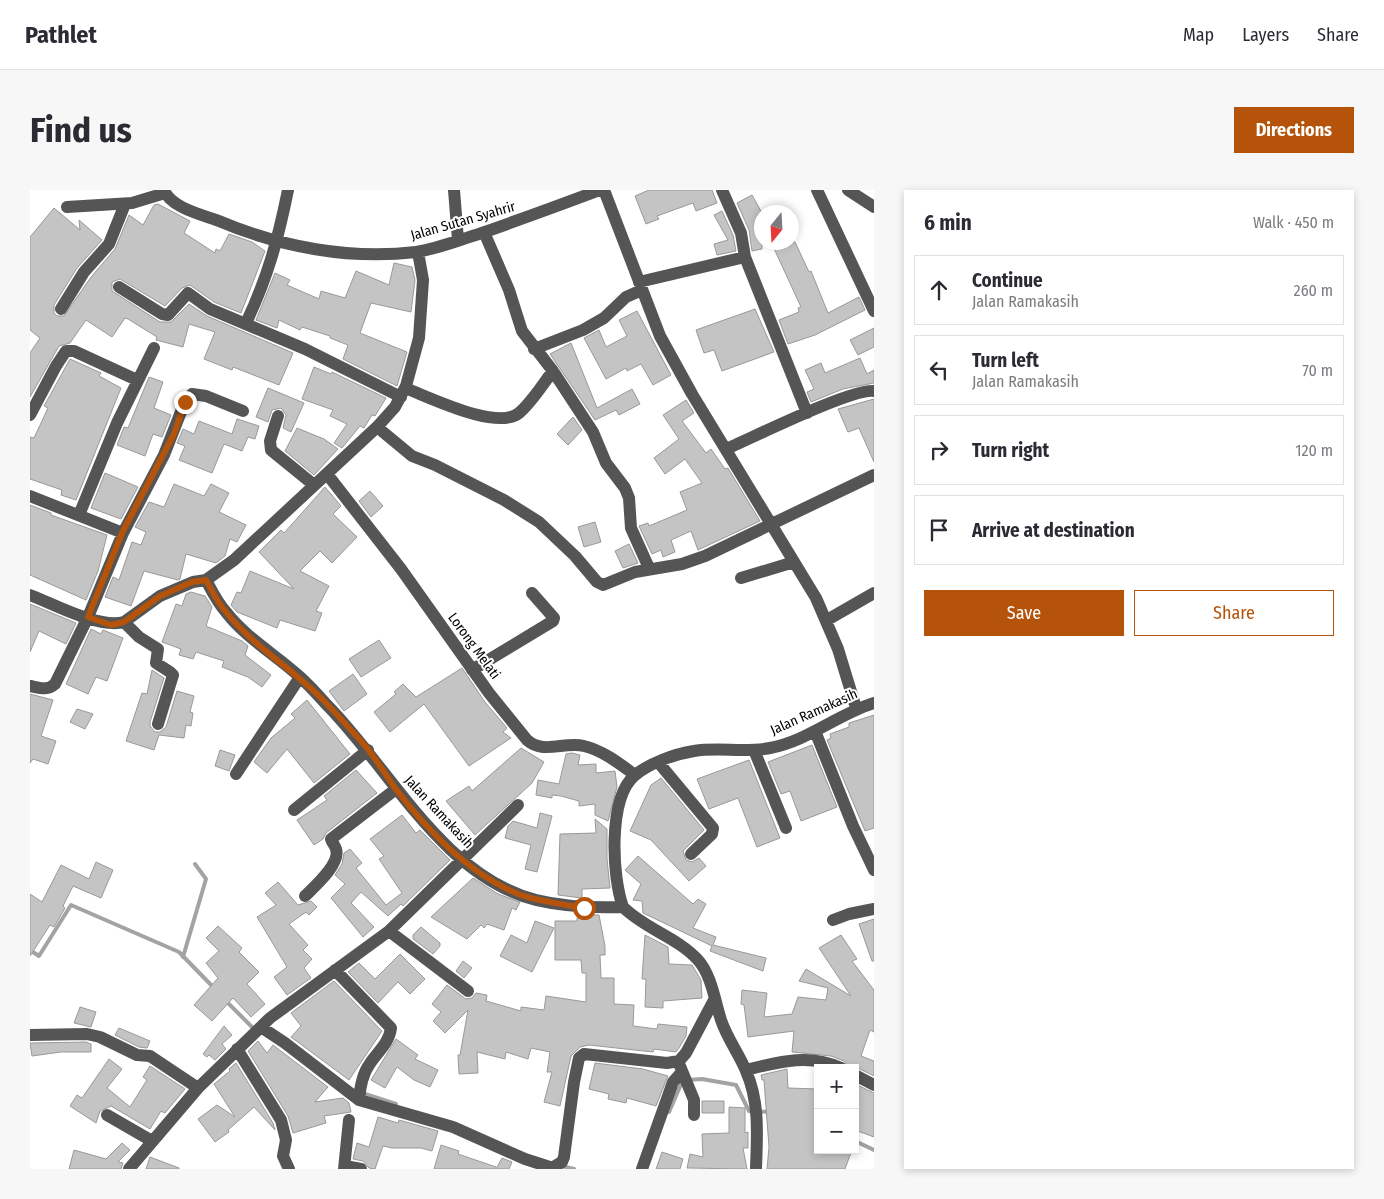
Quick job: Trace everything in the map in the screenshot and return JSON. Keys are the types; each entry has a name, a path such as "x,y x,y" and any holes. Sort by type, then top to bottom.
{"street":[{"path":"246,323 268,276 288,190"},
{"path":"454,190 458,240"},
{"path":"602,190 660,336 827,620 856,708"},
{"name":"Jalan Sutan Syahrir","path":"165,192 181,205 229,226 277,242 320,250 359,253 418,252 484,232 602,190"},
{"path":"722,190 741,233 745,257 807,413"},
{"path":"817,190 874,311"},
{"path":"848,190 874,207"},
{"path":"68,207 125,204 165,192"},
{"path":"61,309 84,272 109,244 125,204"},
{"path":"484,232 509,290 522,331 534,349 553,371 593,432 606,462 625,488 629,498 631,528 649,568"},
{"path":"30,595 111,625 124,622 160,596 192,582 206,580 234,560 377,427 403,393 419,338 423,280 418,252"},
{"path":"534,349 548,345 604,318 641,286 745,257"},
{"path":"118,287 162,314 171,313 187,293 210,309 246,323 403,393 461,410 497,418 517,414 553,371"},
{"path":"79,515 137,380 154,348"},
{"path":"30,415 66,351 74,351 137,380"},
{"path":"726,449 807,413 863,392 874,391"},
{"path":"30,686 50,689 55,684 88,617 122,533 164,455 189,396 202,395 243,411"},
{"path":"278,416 270,441 271,450 314,485"},
{"path":"377,427 412,456 435,465 495,496 539,522 576,556 599,584 610,584 634,572 649,568 691,562 773,526 874,475"},
{"name":"Lorong Melati","path":"327,474 401,569 517,730 533,745 543,748 572,744 583,746 603,755 635,775"},
{"path":"30,496 122,533"},
{"path":"741,578 794,562"},
{"name":"Jalan Ramakasih","path":"206,580 232,620 300,677 368,750 396,789 430,828 462,860 505,888 536,900 584,908 623,907 618,890 615,824 621,798 635,775 658,762 694,751 771,748 815,731 856,708 874,702"},
{"path":"472,670 553,621 554,618 548,609 532,593"},
{"path":"827,620 874,593"},
{"path":"124,622 139,637 158,649 156,663 172,675 158,724"},
{"path":"236,774 300,677"},
{"path":"815,731 852,826 874,870"},
{"path":"294,810 368,750"},
{"path":"754,750 786,828"},
{"path":"658,762 713,828 712,834 690,854"},
{"path":"305,896 329,872 335,859 337,850 331,839 396,789"},
{"path":"129,1169 198,1088 237,1049 265,1024 389,931 518,804"},
{"path":"623,907 632,916 698,960 706,974 724,1030 746,1070 757,1112 756,1169"},
{"path":"833,920 849,914 874,909"},
{"path":"389,931 468,991"},
{"path":"335,970 391,1028 385,1044 368,1066 359,1095"},
{"path":"642,1169 673,1082 682,1073 686,1053 714,1000"},
{"path":"265,1024 286,1043 359,1095 453,1127 525,1159 556,1167 579,1058 584,1054 668,1063 682,1073 694,1100 694,1115"},
{"path":"30,1035 87,1034 100,1037 137,1056 150,1056 198,1088"},
{"path":"237,1049 281,1120 286,1140 283,1156 289,1169"},
{"path":"746,1070 786,1059 812,1060 826,1064"},
{"path":"859,1076 874,1085"},
{"path":"107,1114 152,1141"},
{"path":"349,1120 345,1168 361,1169"}],"building":[{"path":"649,190 712,190 717,203 696,211 693,203 657,216 659,219 646,224 635,196"},
{"path":"752,195 758,205 754,205 754,250 757,250 752,251 749,230 737,203"},
{"path":"158,204 190,221 184,233 215,253 216,249 220,251 229,234 252,242 265,251 241,313 214,302 190,285 182,288 165,306 120,279 112,282 112,291 160,322 171,322 189,304 207,316 293,353 279,385 233,367 232,370 204,359 215,332 189,324 183,347 156,340 157,337 125,318 112,337 86,320 70,343 59,346 30,397 30,353 40,338 30,330 30,237 54,208 80,230 79,220 102,240 77,268 54,305 54,313 57,316 64,316 91,277 115,249 129,215 143,225 154,205"},
{"path":"722,211 733,235 736,251 717,255 714,244 728,240 714,215"},
{"path":"775,250 799,250 809,272 811,271 828,313 859,297 865,310 815,335 788,344 779,320 799,312 798,308 801,307"},
{"path":"394,263 412,267 415,280 411,312 371,303 360,333 407,352 397,386 343,359 348,345 330,338 330,336 302,327 300,330 279,320 277,328 256,320 275,273 290,280 287,285 319,299 321,291 345,298 356,271 389,285"},
{"path":"755,309 774,352 722,371 714,350 704,353 696,330"},
{"path":"637,311 671,375 653,385 641,364 627,371 626,368 606,379 584,338 599,330 606,347 627,336 619,320"},
{"path":"874,328 874,347 858,355 850,340"},
{"path":"571,343 597,408 632,389 640,404 619,415 616,410 595,420 550,354"},
{"path":"860,358 867,374 874,370 874,383 843,389 811,402 807,392 814,389 805,370 821,363 825,373"},
{"path":"70,359 101,373 99,376 121,388 76,500 61,495 62,490 30,479 30,437 34,438 48,408 44,406"},
{"path":"314,367 331,374 332,372 386,398 375,416 372,415 364,428 360,426 342,448 334,443 347,424 330,416 333,410 302,399"},
{"path":"149,377 163,382 154,408 171,415 162,437 153,434 145,456 117,445 124,427 128,428"},
{"path":"268,388 304,403 291,432 283,428 286,415 281,408 272,410 268,422 256,417"},
{"path":"874,399 874,462 859,428 848,432 838,409"},
{"path":"686,400 694,413 682,421 706,453 711,449 725,469 728,468 760,521 698,550 691,531 671,540 675,552 663,557 661,550 652,554 639,526 648,523 649,526 687,510 680,492 702,483 685,459 665,474 654,458 679,439 663,415"},
{"path":"573,417 582,430 568,445 557,434"},
{"path":"237,419 259,426 255,439 248,437 242,451 224,444 212,473 179,460 185,446 177,443 183,429 194,434 199,421 232,434"},
{"path":"297,428 324,439 338,449 314,475 285,451"},
{"path":"105,473 138,487 121,519 91,508"},
{"path":"174,484 204,496 211,484 229,493 219,512 246,525 237,542 230,539 225,556 216,563 186,554 180,579 178,580 144,571 131,606 105,597 113,577 119,580 132,542 141,545 146,532 135,527 149,502 164,507"},
{"path":"325,487 341,506 333,514 357,537 332,563 320,551 300,571 329,586 316,611 322,613 315,631 280,620 277,628 237,612 231,605 237,592 241,593 250,571 294,589 259,552 281,530 284,533"},
{"path":"370,491 383,506 371,517 359,501"},
{"path":"30,505 51,513 51,515 107,535 98,571 86,600 30,575"},
{"path":"595,522 601,542 584,547 578,527"},
{"path":"629,544 638,563 623,568 615,551"},
{"path":"191,592 205,596 212,607 206,626 242,641 248,646 245,655 271,675 262,687 248,677 222,667 224,661 196,652 193,659 179,655 181,649 162,642 176,604 182,606 186,594"},
{"path":"30,604 76,623 66,644 39,631 30,652"},
{"path":"91,629 101,634 103,630 123,638 107,681 96,677 88,694 66,684"},
{"path":"379,640 391,658 361,677 349,659"},
{"path":"462,668 485,702 507,728 503,732 511,738 469,766 424,704 390,732 374,712 396,694 394,692 403,684 416,697"},
{"path":"152,670 164,678 150,722 150,726 155,732 160,732 166,727 177,691 194,696 190,712 193,713 191,726 186,725 184,738 159,735 154,750 126,741 142,693 147,694"},
{"path":"353,674 367,694 344,711 329,691"},
{"path":"30,694 53,700 41,736 56,741 48,764 33,759 30,763"},
{"path":"307,700 350,754 314,783 287,749 267,773 254,762 271,738 295,718 291,714"},
{"path":"77,709 93,714 85,729 70,722"},
{"path":"874,715 874,828 865,831 827,740 831,738 830,734 849,727 849,723"},
{"path":"812,745 837,807 801,821 790,791 781,794 768,762"},
{"path":"521,748 544,762 532,783 475,835 446,801 469,786 472,791"},
{"path":"220,750 235,755 229,771 215,766"},
{"path":"566,754 580,755 578,765 596,764 596,773 615,771 617,787 608,821 595,815 595,804 579,806 579,801 561,796 552,795 552,798 536,795 538,780 559,784"},
{"path":"749,760 780,838 757,847 738,798 709,809 697,779"},
{"path":"356,770 377,793 326,833 323,839 314,845 297,820 327,800 324,796"},
{"path":"661,778 704,830 683,851 686,860 692,862 699,858 706,866 689,881 651,840 630,831 651,785"},
{"path":"540,813 552,816 537,872 525,869 531,845 505,838 508,826 513,821 537,828"},
{"path":"402,815 416,833 420,830 450,860 403,906 401,904 388,916 361,892 351,903 374,927 363,937 331,898 345,884 335,875 342,864 344,853 350,849 362,863 356,868 386,905 402,893 379,859 384,856 370,839"},
{"path":"595,819 607,829 607,859 610,888 582,889 582,898 558,895 560,834 596,833"},
{"path":"638,856 693,904 698,899 706,904 693,928 716,937 713,945 766,958 763,971 710,951 712,946 643,913 642,901 633,900 641,884 625,870"},
{"path":"96,862 113,870 101,898 73,886 63,906 65,908 54,927 50,925 30,956 30,894 42,902 61,865 89,879"},
{"path":"473,878 498,894 520,902 516,910 512,908 504,930 487,924 484,928 481,925 467,939 431,917"},
{"path":"278,882 298,905 311,901 317,907 309,915 306,912 289,924 308,945 303,950 312,959 304,968 311,978 287,995 274,977 287,967 257,917 276,905 265,893"},
{"path":"599,915 605,946 605,955 600,955 601,978 614,978 614,1004 634,1005 633,1026 657,1029 658,1024 687,1027 686,1036 676,1052 654,1049 653,1052 589,1045 580,1047 571,1056 560,1106 544,1102 552,1072 547,1072 550,1052 531,1048 528,1059 506,1052 505,1059 477,1052 478,1073 459,1074 458,1055 460,1055 468,1010 445,1033 433,1021 441,1012 432,1004 447,985 466,999 472,998 476,993 487,995 486,1001 521,1011 521,1007 544,1010 546,996 586,1002 586,973 582,973 581,960 555,960 555,921 577,921 577,918"},
{"path":"874,919 874,961 872,961 859,924"},
{"path":"535,921 554,928 532,972 500,956 511,935 527,943"},
{"path":"218,926 242,948 239,952 259,972 247,984 265,1004 251,1017 233,998 212,1021 194,1005 218,978 206,963 219,951 206,938"},
{"path":"421,927 440,943 440,946 433,954 413,939 413,935"},
{"path":"645,935 668,947 669,964 692,965 701,980 702,998 663,1001 663,1008 645,1007 646,979 642,979"},
{"path":"841,935 857,959 852,961 874,990 874,1032 870,1030 861,1056 874,1061 874,1076 859,1068 859,1064 846,1064 844,1061 831,1056 792,1052 794,1031 748,1037 744,1005 741,1004 742,990 767,993 764,1017 792,1014 798,997 826,1000 828,988 799,981 806,969 851,996 819,948"},
{"path":"400,954 425,979 410,994 398,982 378,1003 348,972 359,963 375,979"},
{"path":"463,961 472,968 464,978 456,971"},
{"path":"334,981 382,1031 349,1080 291,1037 301,1026 291,1013"},
{"path":"80,1007 96,1012 91,1027 74,1023"},
{"path":"224,1026 232,1035 222,1044 226,1049 215,1060 209,1055 207,1057 203,1054"},
{"path":"119,1028 150,1041 147,1048 139,1047 115,1035"},
{"path":"396,1039 418,1055 415,1059 438,1070 430,1087 414,1080 397,1067 385,1088 371,1080"},
{"path":"258,1041 267,1053 273,1045 328,1087 315,1102 343,1098 349,1103 351,1112 324,1116 326,1123 293,1133 288,1116 248,1051"},
{"path":"86,1042 91,1044 91,1052 61,1052 32,1056 30,1043"},
{"path":"109,1059 122,1069 107,1088 130,1107 147,1080 143,1077 150,1066 185,1089 165,1113 161,1111 150,1129 111,1106 100,1111 96,1123 70,1106 77,1095 82,1098"},
{"path":"236,1063 273,1123 275,1130 254,1107 228,1130 229,1132 215,1142 198,1119 217,1105 235,1117 214,1084 230,1071 229,1069"},
{"path":"595,1063 643,1069 668,1076 656,1106 627,1098 626,1103 608,1099 609,1094 589,1089"},
{"path":"787,1069 788,1088 814,1089 814,1154 851,1154 845,1169 767,1169 769,1147 764,1080 762,1080 761,1075"},
{"path":"859,1086 874,1093 874,1137 859,1131"},
{"path":"702,1101 724,1101 724,1113 702,1113"},
{"path":"729,1107 745,1108 745,1133 748,1132 748,1148 743,1148 747,1169 687,1168 690,1154 703,1157 702,1134 729,1133"},
{"path":"378,1117 398,1123 399,1120 438,1131 432,1151 421,1148 392,1148 383,1146 375,1169 369,1168 363,1161 353,1159 357,1143 369,1147"},
{"path":"122,1143 130,1150 118,1162 123,1163 121,1169 69,1169 74,1150 106,1159"},
{"path":"441,1145 459,1151 458,1154 496,1167 496,1169 434,1169"},
{"path":"662,1152 683,1159 680,1169 656,1169"},
{"path":"150,1157 179,1168 179,1169 146,1169"},
{"path":"502,1158 512,1162 509,1169 496,1169"}],"waterway":[{"path":"183,957 206,879 195,864"},
{"path":"30,950 39,956 71,905 179,952 213,987"},
{"path":"225,1000 254,1029 256,1027"},
{"path":"688,1080 702,1079 736,1085 749,1111 770,1112"},
{"path":"669,1112 682,1082"},
{"path":"362,1093 396,1104"},
{"path":"859,1143 874,1150"},
{"path":"561,1166 574,1169"}],"route":[{"path":"185,402 174,434 164,455 122,533 88,617 111,625 124,622 160,596 192,582 206,580 227,614 258,644 300,677 339,716 368,750 396,789 430,828 462,860 490,879 520,895 536,900 584,908"}]}
